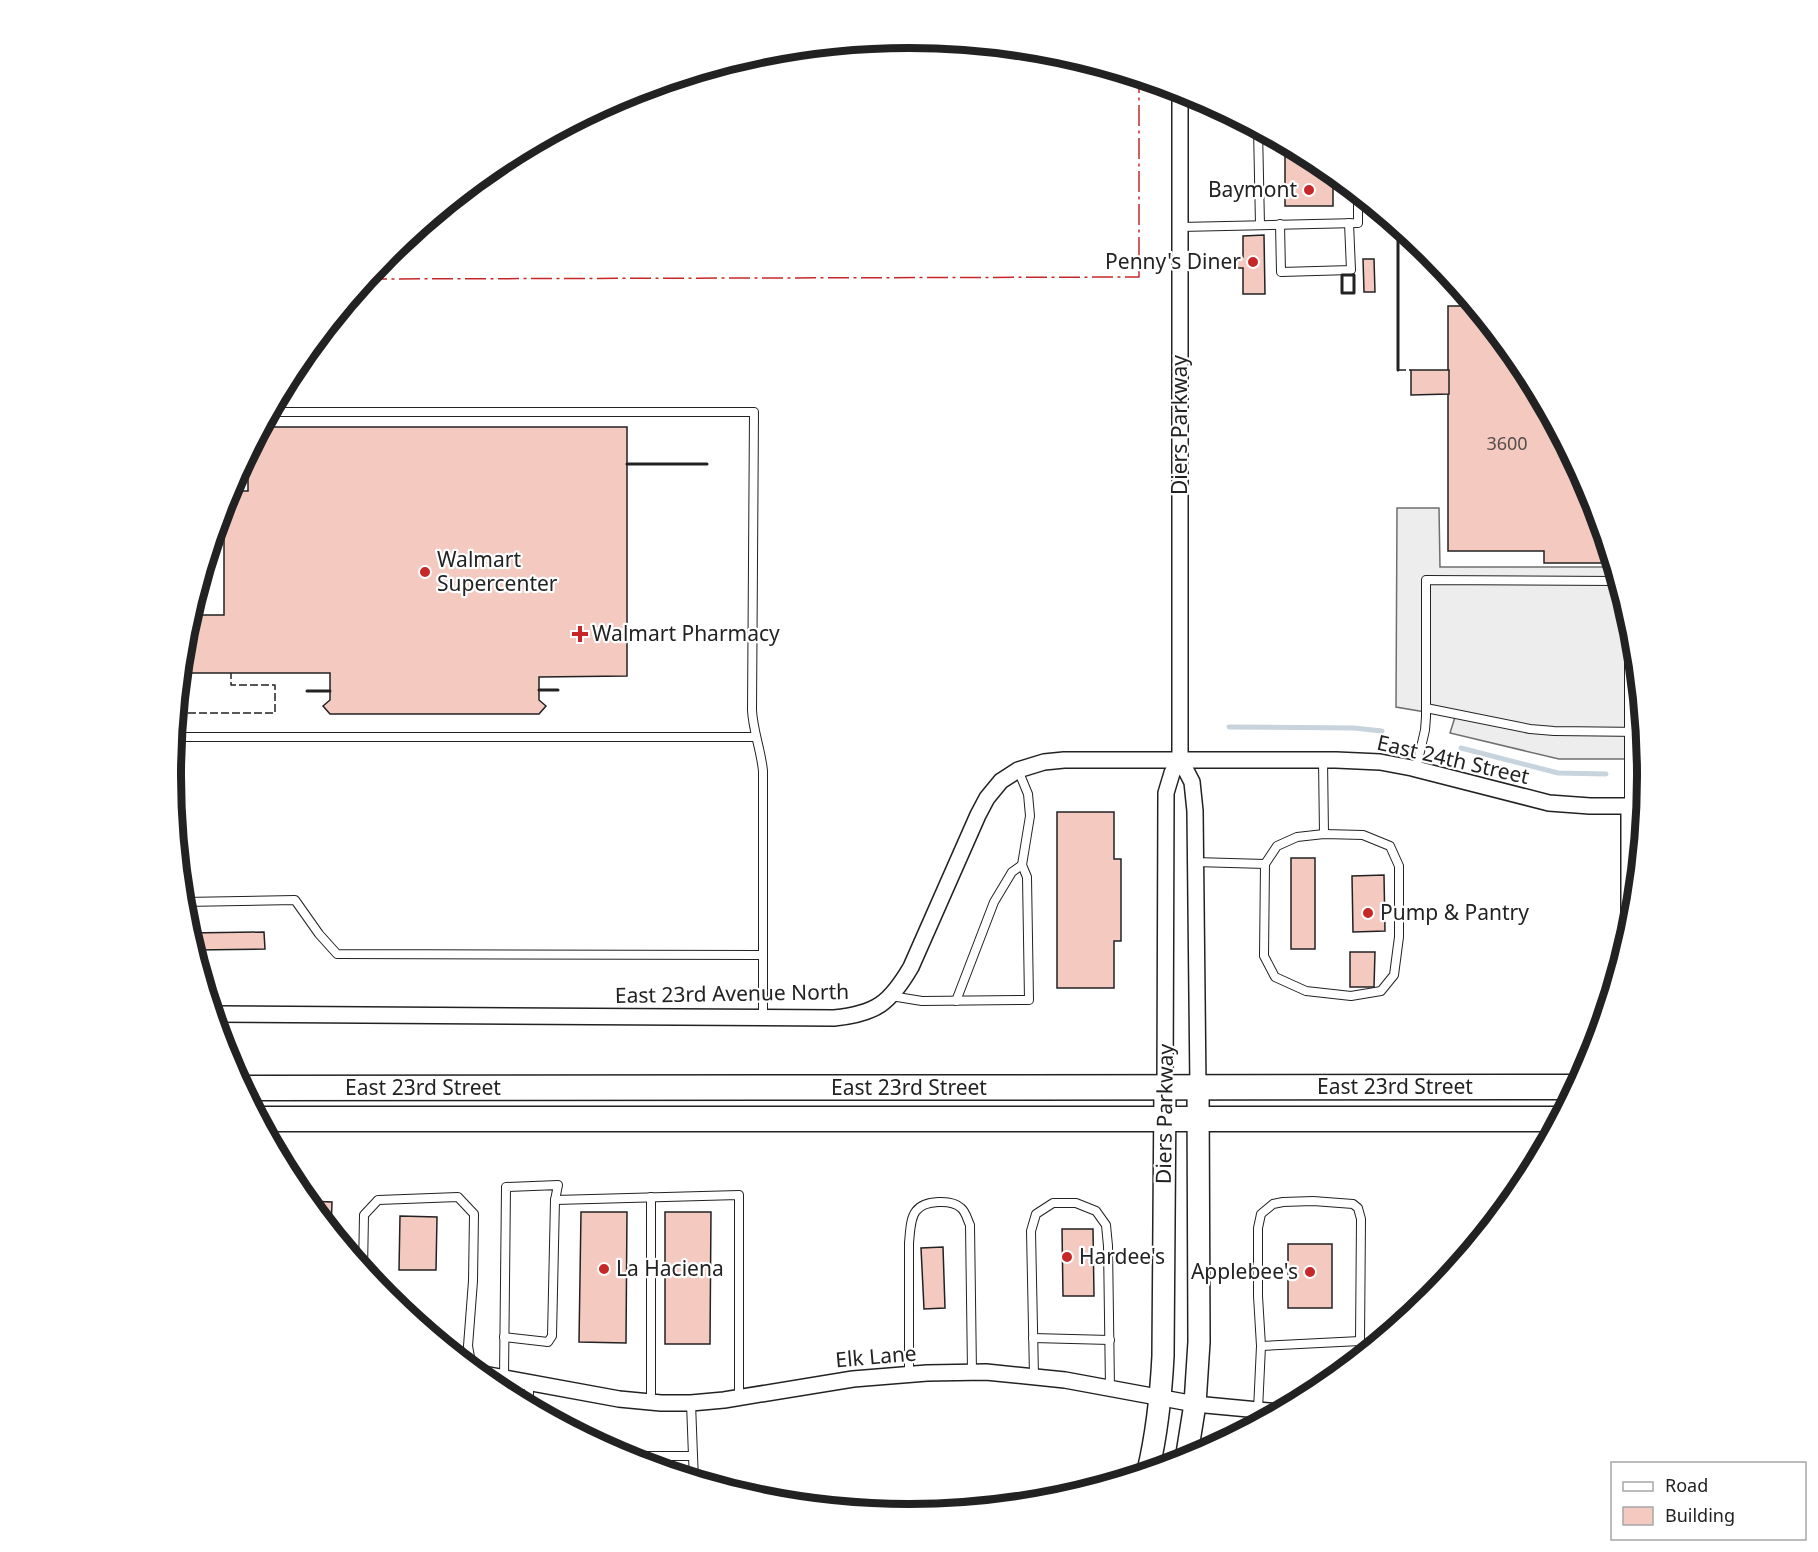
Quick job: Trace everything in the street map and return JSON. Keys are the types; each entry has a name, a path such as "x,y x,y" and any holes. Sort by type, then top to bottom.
{"main road":[{"name":"East 23rd Street","path":"251,1088 1567,1087"},
{"name":"Diers Parkway","path":"1150,1462 1161,1397 1163,1356 1166,1088"},
{"name":"Diers Parkway","path":"1188,1449 1199,1342 1198,1088"},
{"name":"East 23rd Street","path":"268,1119 1550,1119"}],"street":[{"name":"Diers Parkway","path":"1166,1088 1167,785 1180,759 1180,100"},
{"name":"Diers Parkway","path":"1180,759 1187,770 1193,790 1198,1088"},
{"name":"East 24th Street","path":"1180,759 1380,762 1549,803 1636,806"},
{"name":"East 23rd Avenue North","path":"221,1014 848,1017 878,1007 903,981 973,825 987,798 1001,781 1018,770 1044,762 1180,759"},
{"name":"Elk Lane","path":"498,1376 619,1399 691,1404 828,1382 909,1374 972,1372 1034,1376 1194,1404 1265,1411"}],"lane":[{"path":"1257,137 1260,225"},
{"path":"1180,227 1358,223 1358,203"},
{"path":"1280,224 1281,272 1351,270 1349,223"},
{"path":"279,412 754,412 753,710 755,737 763,771 762,1017"},
{"path":"1416,769 1425,730 1426,580 1610,581"},
{"path":"1629,669 1629,732 1636,798"},
{"path":"1426,708 1530,729 1635,732"},
{"path":"183,737 755,737"},
{"path":"1323,760 1324,834"},
{"path":"891,996 922,1001 1029,1000 1027,877 1022,865 1030,816 1028,794 1018,770"},
{"path":"1324,834 1364,835 1390,846 1399,866 1399,937 1394,975 1381,991 1351,996 1306,991 1275,977 1264,956 1266,864 1277,846 1297,837 1324,834"},
{"path":"1195,862 1266,864"},
{"path":"956,1001 994,902 1012,872 1022,865"},
{"path":"192,902 295,900 319,934 337,954 762,955"},
{"path":"504,1337 548,1342 552,1335 555,1200 558,1185 506,1187 504,1337 504,1377"},
{"path":"555,1200 739,1195 739,1397"},
{"path":"363,1257 364,1215 378,1200 458,1197 474,1214 473,1281 468,1346 470,1357"},
{"path":"651,1197 651,1402"},
{"path":"1258,1410 1261,1346 1258,1228 1261,1214 1274,1204 1297,1201 1353,1204 1358,1208 1361,1219 1361,1347"},
{"path":"909,1374 910,1233 915,1212 922,1206 937,1203 956,1204 963,1209 970,1225 972,1372"},
{"path":"1034,1376 1032,1231 1036,1214 1053,1203 1076,1203 1095,1211 1106,1225 1110,1388"},
{"path":"1033,1338 1110,1340"},
{"path":"1261,1346 1360,1341"},
{"path":"528,1396 529,1382"},
{"path":"691,1404 694,1471"},
{"path":"650,1456 693,1456"}],"shaded area":[{"path":"1397,508 1439,508 1440,567 1606,567 1623,634 1631,681 1636,759 1559,759 1450,733 1455,717 1396,707"}],"building":[{"name":"Baymont","path":"1285,154 1333,185 1333,206 1285,206"},
{"path":"1264,235 1265,294 1243,294 1243,268 1235,268 1235,257 1243,257 1243,236"},
{"path":"1363,259 1374,259 1375,292 1364,292"},
{"path":"1448,306 1464,306 1487,333 1514,372 1562,454 1582,497 1604,563 1544,563 1544,551 1448,551"},
{"path":"1411,370 1449,370 1449,394 1411,395"},
{"name":"Walmart Supercenter","path":"271,427 627,427 627,676 539,677 539,700 546,706 539,714 330,714 323,706 330,700 330,673 188,673 200,615 224,615 224,531 239,491 248,491 248,471"},
{"path":"1057,812 1114,812 1114,859 1121,859 1121,941 1114,941 1114,988 1057,988"},
{"path":"1291,858 1315,858 1315,949 1291,949"},
{"path":"1384,875 1385,931 1353,932 1352,876"},
{"path":"264,932 265,949 203,950 199,933"},
{"path":"1350,952 1375,952 1374,987 1350,987"},
{"path":"319,1201 332,1202 331,1219"},
{"path":"581,1212 627,1212 626,1343 579,1342"},
{"path":"665,1212 711,1212 710,1344 665,1344"},
{"path":"400,1216 437,1217 436,1270 399,1270"},
{"path":"1062,1229 1093,1229 1094,1296 1063,1296"},
{"path":"1288,1244 1332,1244 1332,1308 1288,1308"},
{"path":"943,1247 945,1308 924,1309 921,1248"}],"waterway":[{"path":"1229,727 1354,728 1382,731"},
{"path":"1461,748 1558,773 1606,774"}],"fence":[{"path":"1398,370 1411,370"},
{"path":"184,713 275,713 275,685 231,685 231,673"}],"wall":[{"path":"1398,237 1398,370"},
{"path":"1342,275 1354,275 1354,293 1342,293 1342,275"},
{"path":"627,464 707,464"},
{"path":"539,690 558,690"},
{"path":"307,691 330,691"}],"power":[{"path":"378,279 1139,277 1139,86"}],"place":[{"name":"Baymont","path":"1309,190"},
{"name":"Penny's Diner","path":"1253,262"},
{"name":"Walmart Supercenter","path":"425,572"},
{"name":"Walmart Pharmacy","path":"580,634"},
{"name":"Pump & Pantry","path":"1368,913"},
{"name":"Hardee's","path":"1067,1257"},
{"name":"La Haciena","path":"604,1269"},
{"name":"Applebee's","path":"1310,1272"}]}
